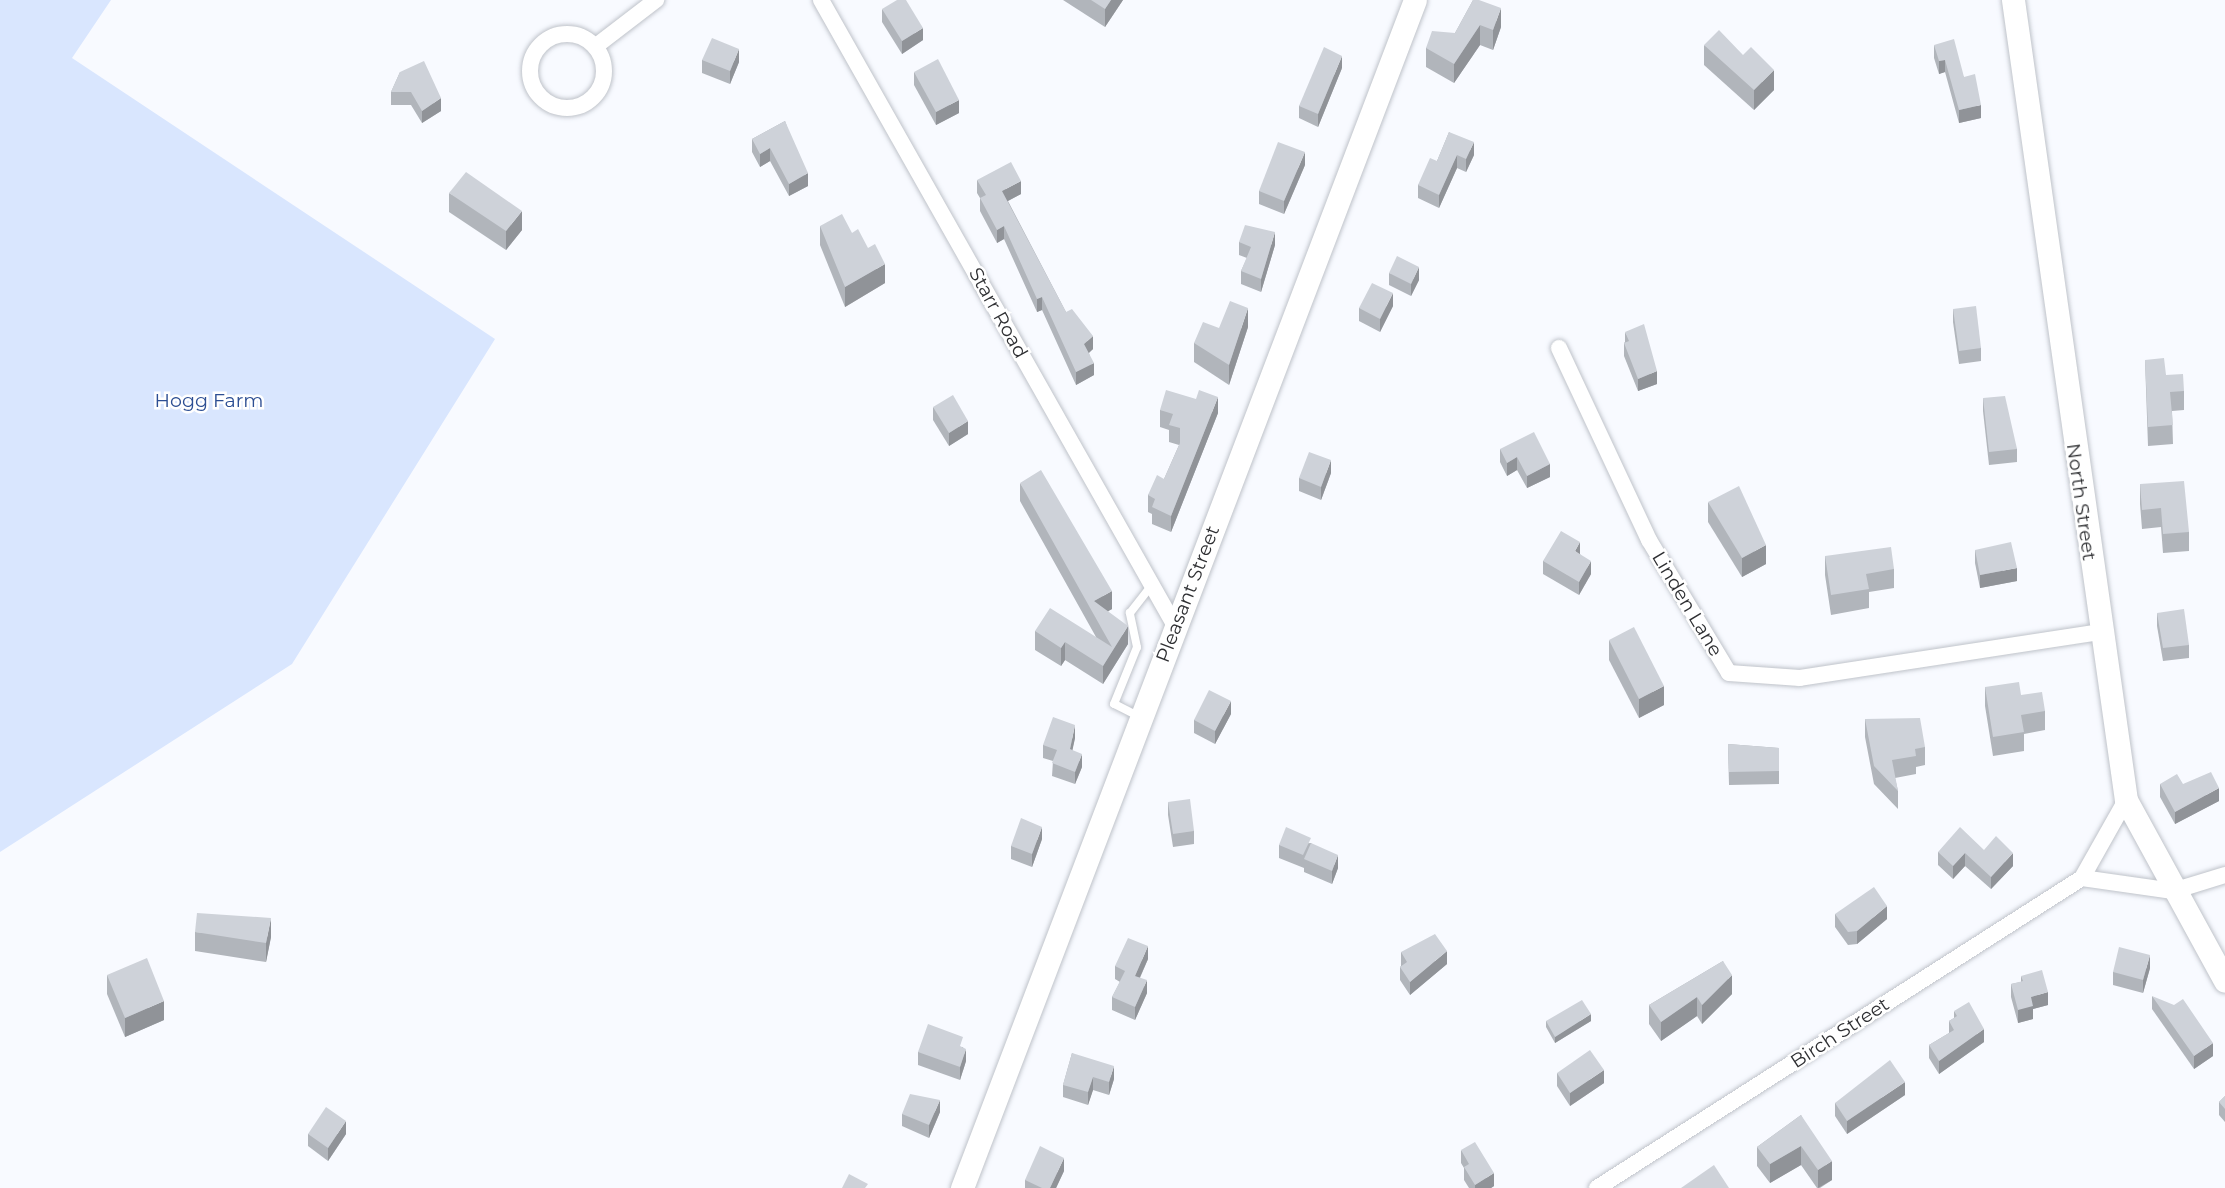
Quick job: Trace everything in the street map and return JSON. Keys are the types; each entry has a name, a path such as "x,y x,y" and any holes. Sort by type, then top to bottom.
{"main road":[{"name":"Pleasant Street","path":"962,1188 1415,0"},
{"name":"North Street","path":"2013,0 2099,632 2126,800 2173,891 2225,981"}],"street":[{"path":"596,46 656,0"},
{"name":"Starr Road","path":"821,0 1175,626"},
{"path":"574,32 596,46 606,62 601,92 578,107 548,105 531,88 531,59 545,39 574,32"},
{"name":"Linden Lane","path":"1559,348 1649,540 1729,673 1800,678 2099,632"},
{"name":"Birch Street","path":"1597,1188 2082,878 2126,800"},
{"path":"2082,878 2173,891 2225,875"}],"lane":[{"path":"1140,717 1114,704 1137,647 1130,614 1152,585"}],"green space":[{"name":"Hogg Farm","path":"0,0 111,0 72,58 495,339 292,664 0,852"}],"building":[{"path":"897,0 906,0 923,28 902,41 882,9"},
{"path":"1091,0 1111,0 1105,9"},
{"path":"1473,0 1501,8 1493,30 1480,25 1454,64 1426,48 1432,31 1455,33"},
{"path":"1719,30 1743,55 1751,47 1774,70 1754,90 1704,45"},
{"path":"712,38 739,49 730,71 702,60"},
{"path":"1954,39 1964,77 1975,74 1981,105 1959,110 1945,60 1939,61 1934,45"},
{"path":"1324,47 1342,56 1318,114 1299,106"},
{"path":"938,59 959,100 936,112 914,72"},
{"path":"424,61 441,98 422,111 411,92 391,92 400,72"},
{"path":"785,121 808,173 789,184 770,148 760,154 752,139"},
{"path":"1449,132 1474,142 1466,159 1457,155 1439,195 1418,185 1430,158 1437,161"},
{"path":"1278,142 1305,152 1284,201 1259,191"},
{"path":"1011,162 1021,181 1002,191 1066,312 1072,309 1093,336 1084,344 1094,363 1076,372 1042,297 1037,299 1004,226 997,230 980,198 986,195 977,180"},
{"path":"466,172 522,211 506,231 449,193"},
{"path":"842,214 852,233 858,229 868,248 875,244 885,264 845,287 820,226"},
{"path":"1245,225 1275,232 1261,279 1241,271 1251,247 1239,242"},
{"path":"1397,256 1419,267 1411,284 1389,273"},
{"path":"1372,283 1393,293 1380,319 1359,308"},
{"path":"1230,301 1248,308 1229,365 1194,343 1203,322 1219,328"},
{"path":"1976,306 1981,348 1959,351 1953,309"},
{"path":"1644,324 1657,371 1638,379 1624,343 1629,341 1625,332"},
{"path":"2164,358 2166,375 2183,374 2184,391 2170,392 2173,425 2148,427 2145,360"},
{"path":"1166,390 1196,399 1199,390 1218,397 1171,516 1152,507 1155,499 1148,495 1157,475 1164,479 1180,443 1180,428 1169,425 1173,414 1160,410"},
{"path":"953,395 968,421 949,433 933,407"},
{"path":"2005,396 2017,449 1989,452 1983,398"},
{"path":"1534,432 1550,464 1527,476 1517,457 1507,463 1500,449"},
{"path":"1309,452 1331,460 1321,487 1299,478"},
{"path":"1041,470 1112,591 1094,601 1128,626 1103,666 1065,642 1061,648 1035,631 1050,608 1112,647 1020,483"},
{"path":"2184,481 2189,532 2163,534 2161,508 2142,510 2140,484"},
{"path":"1739,486 1766,545 1742,558 1708,502"},
{"path":"1561,531 1580,542 1575,551 1591,561 1579,582 1543,561"},
{"path":"2011,542 2017,568 1980,575 1975,550"},
{"path":"1891,547 1894,569 1866,574 1869,589 1831,595 1825,556"},
{"path":"2184,609 2189,645 2163,648 2157,613"},
{"path":"1634,627 1664,686 1639,699 1609,640"},
{"path":"2019,682 2021,695 2042,692 2045,711 2021,715 2024,732 1993,737 1985,687"},
{"path":"1209,690 1231,701 1215,731 1194,720"},
{"path":"1053,717 1075,725 1070,749 1082,754 1075,772 1052,763 1057,750 1043,745"},
{"path":"1920,718 1925,747 1915,749 1916,756 1892,760 1898,791 1874,766 1865,719"},
{"path":"1728,744 1779,748 1779,771 1729,772"},
{"path":"2211,772 2219,788 2175,812 2160,784 2177,774 2183,784"},
{"path":"1190,799 1194,831 1173,834 1168,802"},
{"path":"1021,818 1042,827 1032,854 1011,846"},
{"path":"1286,827 1311,838 1303,855 1279,845"},
{"path":"1960,827 1984,850 1996,836 2013,853 1991,877 1965,853 1953,866 1938,852"},
{"path":"1311,843 1338,855 1332,871 1304,859"},
{"path":"1874,887 1887,906 1857,931 1848,932 1835,914"},
{"path":"197,913 271,918 266,943 195,932"},
{"path":"1435,934 1447,951 1410,982 1400,967 1407,962 1401,952"},
{"path":"1128,938 1148,946 1135,976 1147,980 1135,1007 1112,997 1125,971 1115,966"},
{"path":"2119,947 2150,955 2143,980 2113,972"},
{"path":"147,958 164,1001 125,1018 107,975"},
{"path":"1723,961 1732,975 1702,1005 1697,997 1661,1022 1649,1005"},
{"path":"2042,970 2048,992 2031,997 2033,1006 2018,1010 2011,984 2023,981 2021,976"},
{"path":"2152,996 2174,1005 2183,999 2213,1043 2194,1056"},
{"path":"1582,1000 1591,1014 1555,1037 1546,1021"},
{"path":"1969,1002 1984,1029 1939,1061 1929,1045 1954,1030 1949,1021 1957,1016 1954,1011"},
{"path":"928,1024 963,1037 960,1046 966,1049 960,1067 918,1052"},
{"path":"1590,1050 1604,1070 1570,1093 1557,1073"},
{"path":"1072,1053 1114,1066 1109,1082 1093,1077 1088,1092 1063,1085"},
{"path":"1890,1060 1905,1082 1847,1121 1835,1103"},
{"path":"910,1094 940,1100 929,1125 902,1114"},
{"path":"2225,1096 2225,1109 2219,1102"},
{"path":"326,1107 346,1121 328,1148 308,1134"},
{"path":"1801,1115 1832,1161 1818,1170 1801,1146 1770,1164 1757,1147"},
{"path":"1475,1142 1494,1173 1475,1185 1464,1167 1469,1164 1461,1150"},
{"path":"1040,1146 1064,1158 1050,1188 1042,1188 1025,1180"},
{"path":"1714,1165 1729,1188 1681,1188"},
{"path":"849,1174 868,1184 865,1188 842,1188"}]}
